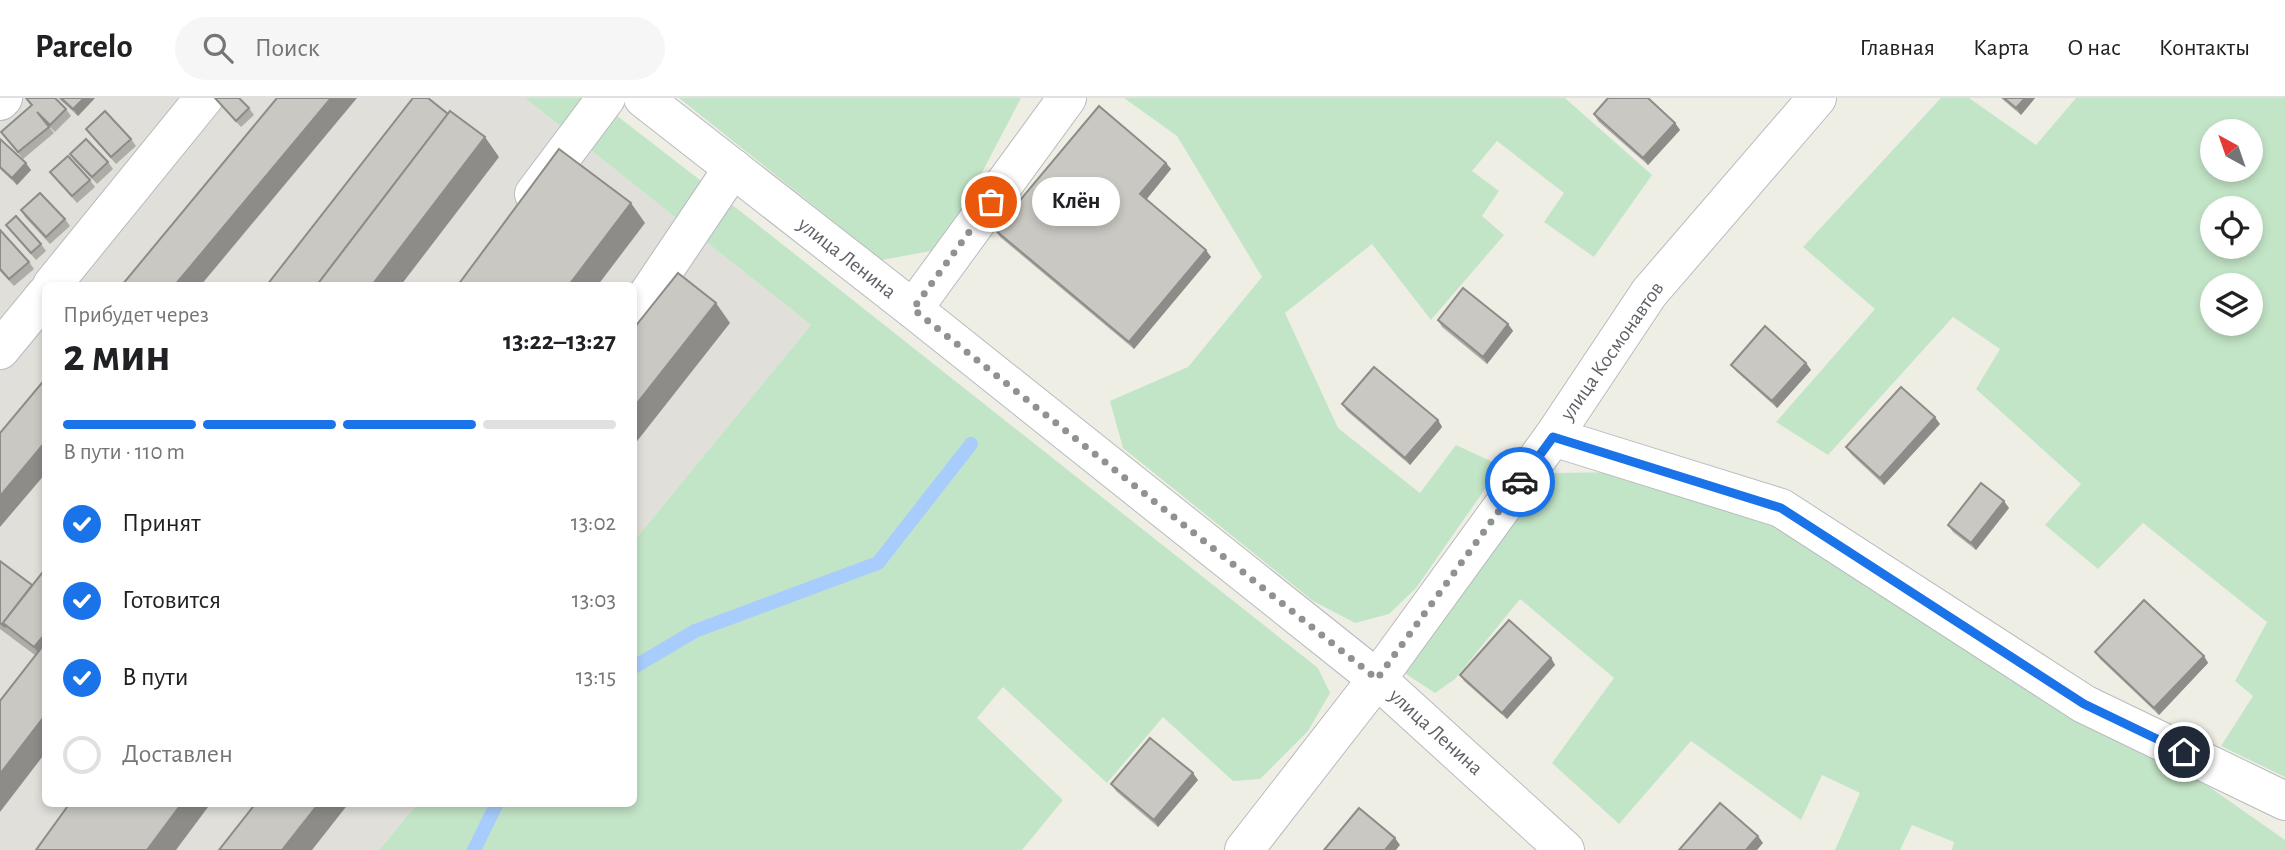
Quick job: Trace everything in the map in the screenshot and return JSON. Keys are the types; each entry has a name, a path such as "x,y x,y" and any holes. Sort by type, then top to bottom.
{"street":[{"path":"54,282 204,98"},
{"path":"514,219 606,98"},
{"name":"улица Ленина","path":"643,98 913,309 1377,679 1565,850"},
{"path":"913,309 1067,98"},
{"name":"улица Космонавтов","path":"1244,850 1377,679 1553,437 1649,293 1817,98"},
{"path":"637,311 733,168"},
{"path":"0,350 42,299"},
{"path":"1553,437 1781,508 2084,704 2285,801"}],"shaded area":[{"path":"0,98 525,98 811,325 637,537 637,282 42,282 42,807 415,807 379,850 0,850"}],"green space":[{"path":"525,98 594,98 1318,668 1330,693 1308,731 1260,779 1233,781 1163,717 1107,783 1003,687 977,718 1063,800 1022,850 379,850 415,807 637,807 637,537 811,325"},
{"path":"679,98 1021,98 966,203 931,251 882,260"},
{"path":"1124,98 1565,98 1652,175 1594,257 1544,222 1564,193 1497,141 1472,171 1499,191 1482,216 1504,235 1431,320 1372,244 1285,313 1338,428 1420,493 1456,445 1501,466 1416,588 1389,614 1355,623 1313,601 1123,448 1110,401 1188,367 1262,277 1177,136"},
{"path":"1941,98 1969,98 2036,145 2076,98 2285,98 2285,777 2221,746 2253,696 2235,681 2267,622 2143,523 2098,569 2045,525 2081,484 1976,389 2000,349 1953,317 1828,455 1776,422 1875,309 1803,247"},
{"path":"1626,472 1777,526 2027,690 2208,786 2285,840 2285,850 1952,850 1954,842 1912,825 1900,850 1835,850 1860,793 1822,775 1801,820 1691,741 1619,824 1552,763 1614,678 1520,599 1455,679 1435,693 1403,672 1551,473"}],"building":[{"path":"26,98 55,98 66,109 50,125 37,112 49,127 18,152 1,132 32,105"},
{"path":"61,98 84,98 73,109"},
{"path":"215,98 239,98 249,108 236,121"},
{"path":"277,98 331,98 178,282 124,282"},
{"path":"413,98 428,98 448,114 319,282 269,282"},
{"path":"1608,98 1648,98 1675,123 1643,158 1594,114"},
{"path":"2004,98 2025,98 2016,108"},
{"path":"1099,106 1166,163 1140,194 1206,250 1129,342 995,230"},
{"path":"105,111 131,139 111,157 86,129"},
{"path":"450,111 485,137 374,282 319,282"},
{"path":"0,139 26,163 12,178 0,167"},
{"path":"86,139 108,162 92,177 70,154"},
{"path":"559,149 631,203 571,282 460,282"},
{"path":"68,156 90,180 72,196 50,172"},
{"path":"40,193 65,219 46,237 21,210"},
{"path":"16,216 41,244 31,253 6,225"},
{"path":"0,230 29,262 9,279 0,269"},
{"path":"678,273 716,303 637,403 637,324"},
{"path":"1463,288 1508,324 1483,357 1438,320"},
{"path":"1765,326 1806,363 1772,401 1731,365"},
{"path":"1374,367 1438,420 1405,458 1342,404"},
{"path":"42,383 42,446 0,496 0,433"},
{"path":"1901,387 1935,417 1880,478 1846,447"},
{"path":"1981,483 2004,501 1971,543 1948,525"},
{"path":"0,561 32,585 3,623 6,627 0,623"},
{"path":"42,573 42,638 34,647 3,623"},
{"path":"2144,600 2204,656 2154,708 2095,652"},
{"path":"1509,620 1551,658 1502,713 1460,675"},
{"path":"42,647 42,719 0,774 0,701"},
{"path":"1150,738 1193,773 1154,820 1111,784"},
{"path":"1720,803 1758,836 1746,850 1679,850"},
{"path":"67,807 179,807 147,850 36,850"},
{"path":"253,807 316,807 282,850 219,850"},
{"path":"1359,808 1395,838 1385,850 1324,850"}],"waterway":[{"path":"637,665 695,631 878,563 971,444"},
{"path":"474,850 495,807"}],"way so far":[{"path":"991,202 913,309 1377,679 1520,482"}],"place":[{"name":"Клён","path":"991,202"}],"route":[{"path":"1520,482 1553,437 1781,508 2084,704 2184,752"}]}
